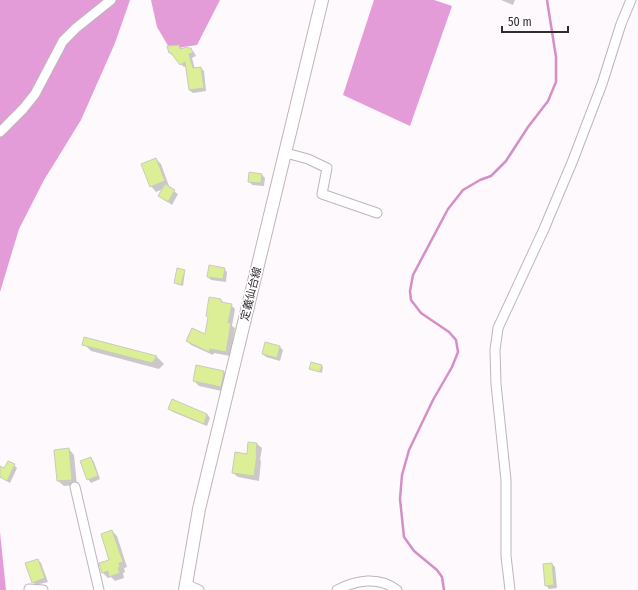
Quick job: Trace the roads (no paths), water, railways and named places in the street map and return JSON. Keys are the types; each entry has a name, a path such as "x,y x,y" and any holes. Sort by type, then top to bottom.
{"main road":[{"name":"定義仙台線","path":"185,587 199,509 322,0"}],"street":[{"path":"0,132 23,109 35,94 62,41 111,0"},
{"path":"510,590 506,556 506,480 496,384 496,350 498,328 544,229 573,160 602,84 621,24 631,0"},
{"path":"286,153 308,159 327,168 322,194 377,213"},
{"path":"75,487 99,590"},
{"path":"337,590 358,583 375,581 386,583 397,590"},
{"path":"185,587 199,590"},
{"path":"29,589 43,590"}],"waterway":[{"path":"444,590 442,577 437,570 414,551 404,537 400,499 402,475 409,450 433,400 452,367 458,352 456,340 449,332 421,313 411,300 410,291 413,275 448,209 463,190 480,180 491,176 506,161 528,127 548,101 556,82 556,57 547,0"}]}
